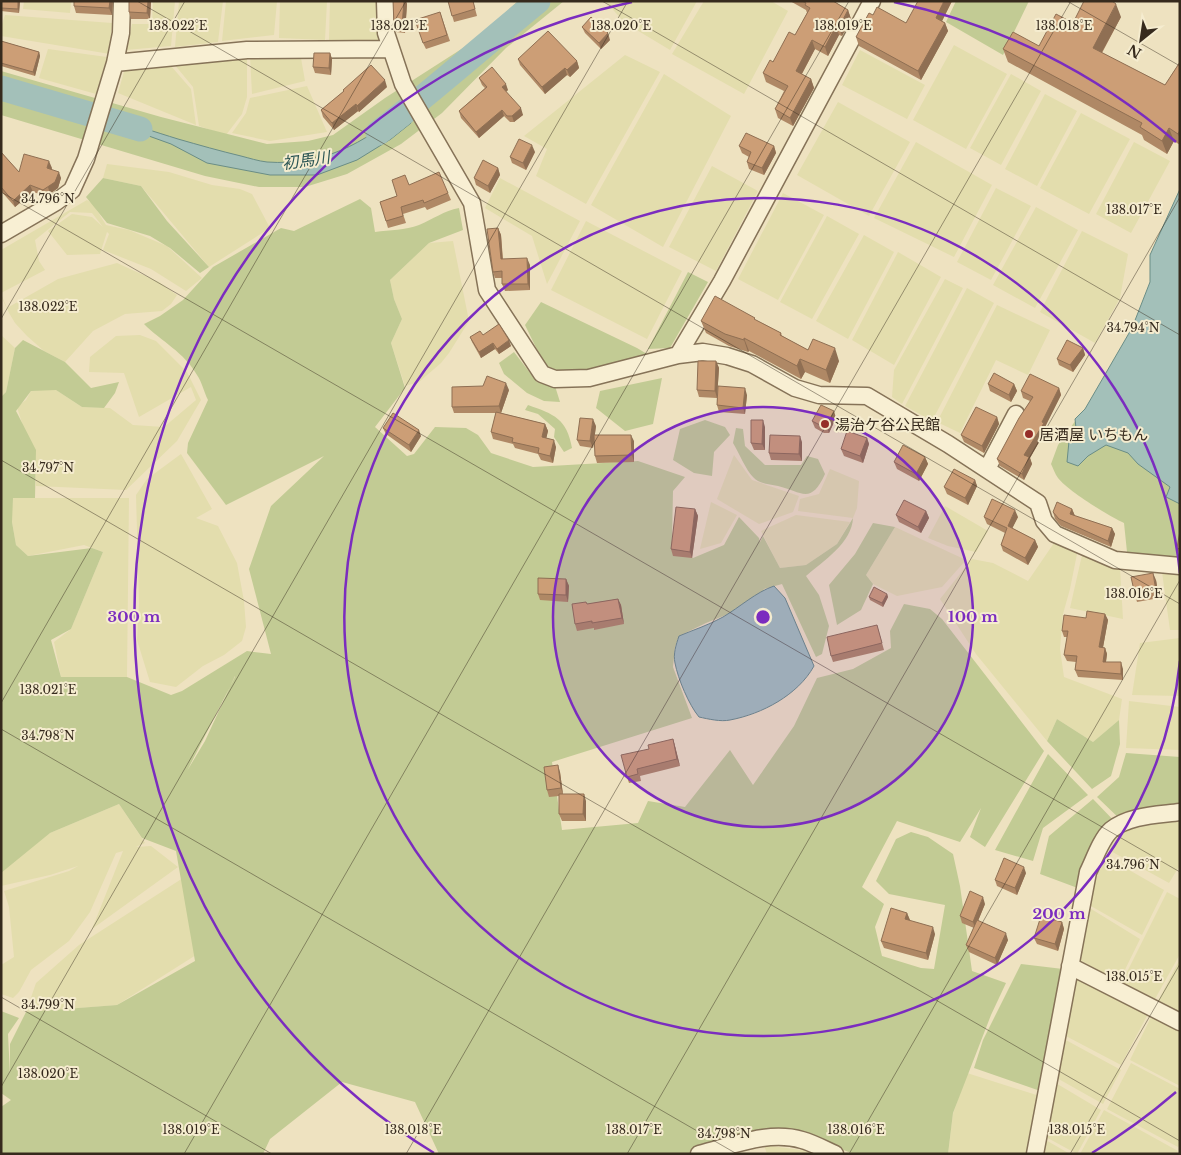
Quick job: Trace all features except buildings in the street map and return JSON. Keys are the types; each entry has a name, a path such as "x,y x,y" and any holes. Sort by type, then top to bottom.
{"street":[{"path":"1,234 56,202 72,190 86,159 115,63 121,33 122,1"},
{"path":"385,1 386,33 403,84 472,203 487,290 542,374 554,379 589,378 678,355 703,352 727,356 752,364 795,388 819,395 867,396 987,469 1038,503 1044,521 1055,534 1115,560 1180,566"},
{"path":"678,355 722,281 872,1"},
{"path":"115,63 247,50 391,49"},
{"path":"987,469 1016,414"},
{"path":"1035,1154 1088,872 1111,830 1130,820 1180,812"},
{"path":"1070,966 1180,1022"},
{"path":"699,1154 765,1137 782,1137 802,1140 835,1154"}],"shaded area":[{"path":"24,1 71,1 70,13 23,9"},
{"path":"153,1 175,1 171,46 126,50 132,24 152,24"},
{"path":"179,1 223,1 218,42 175,47"},
{"path":"226,1 277,1 274,35 222,41"},
{"path":"280,1 327,1 325,40 279,38"},
{"path":"330,1 380,1 379,42 329,40"},
{"path":"605,1 697,1 670,50 625,23"},
{"path":"704,1 771,1 788,11 744,94 672,54"},
{"path":"5,15 112,23 110,54 1,36 1,27"},
{"path":"954,45 1007,74 966,149 913,120"},
{"path":"48,49 107,57 96,94 39,78"},
{"path":"860,50 925,85 907,119 842,85"},
{"path":"625,55 660,72 586,204 536,176 547,149 524,136"},
{"path":"250,56 301,58 305,81 252,94"},
{"path":"247,57 247,97 242,114 226,135 199,126 193,87 174,64"},
{"path":"171,66 191,89 196,125 118,93 125,68"},
{"path":"664,74 731,116 663,247 591,205"},
{"path":"1011,74 1041,91 1001,165 970,148"},
{"path":"307,86 327,132 270,141 232,133 246,113 250,98"},
{"path":"1045,94 1077,111 1037,186 1005,169"},
{"path":"838,102 910,142 869,216 797,175"},
{"path":"1081,113 1130,139 1089,214 1040,188"},
{"path":"916,142 992,185 954,257 874,218"},
{"path":"1134,142 1170,161 1131,233 1096,214"},
{"path":"107,164 169,172 212,185 240,189 252,194 270,228 209,267 141,186 103,178"},
{"path":"712,166 758,191 716,271 669,247"},
{"path":"500,178 580,221 547,284 532,236 485,208"},
{"path":"996,188 1031,206 991,280 957,262"},
{"path":"783,193 824,215 778,300 738,279"},
{"path":"87,200 93,204 106,225 129,230 167,246 202,278 186,291 151,269 103,250 109,234 107,232 100,254 67,255 48,231 72,214 92,217 103,227 92,213 70,212 35,240 39,261 45,270 1,293 1,250"},
{"path":"1036,207 1078,230 1035,308 993,285"},
{"path":"827,216 859,234 812,319 780,302"},
{"path":"586,221 682,271 647,339 551,290"},
{"path":"1082,231 1128,254 1120,298 1095,343 1040,312"},
{"path":"864,235 894,252 848,339 816,321"},
{"path":"453,241 469,321 441,363 419,382 405,386 391,343 402,319 394,299 390,280 429,243"},
{"path":"898,252 941,277 894,365 852,340"},
{"path":"117,263 159,282 177,295 171,304 162,311 125,314 93,331 65,362 44,351 27,336 15,323 9,313 1,296 1,294 7,308 58,279"},
{"path":"945,279 963,288 902,404 892,397 894,370"},
{"path":"967,288 994,303 932,421 905,406"},
{"path":"997,305 1050,330 1028,375 996,360 960,433 937,422"},
{"path":"1,335 15,348 6,392 1,397"},
{"path":"140,335 156,341 187,372 201,400 177,441 126,490 36,486 35,465 17,407 26,400 31,391 53,388 82,407 110,408 133,425 164,427 196,400 191,387 139,417 124,373 89,372 90,357 116,336"},
{"path":"181,454 212,509 196,518 218,526 237,563 244,601 246,627 242,641 224,655 203,666 176,687 150,682 137,640 139,603 136,495 147,479"},
{"path":"734,455 752,480 799,496 793,512 759,524 717,499"},
{"path":"830,469 859,481 857,508 853,518 798,511 800,499 819,494"},
{"path":"13,498 129,498 127,677 61,677 54,642 71,629 103,552 84,545 28,556 16,545 11,516"},
{"path":"711,502 737,515 721,543 700,549"},
{"path":"945,506 988,531 976,552 948,546 928,538"},
{"path":"796,515 850,522 837,544 806,565 780,568 761,531"},
{"path":"895,527 966,560 942,587 897,596 873,584 866,575"},
{"path":"1054,543 1077,554 1063,614 1060,649 1064,677 1122,699 1119,720 1093,742 1057,719 1047,741 976,654 940,599 972,559 993,563 1028,581"},
{"path":"1082,555 1120,568 1123,619 1070,608"},
{"path":"1162,572 1180,574 1180,630 1170,630"},
{"path":"1180,638 1180,696 1132,695 1140,643"},
{"path":"1129,701 1180,707 1180,750 1126,748"},
{"path":"119,804 145,843 136,847 151,846 178,867 92,929 123,851 116,853 90,912 69,941 31,970 19,992 13,998 1,994 1,965 14,957 9,907 4,891 69,871 78,866 50,875 1,886 1,869 31,841"},
{"path":"1180,819 1180,865 1169,883 1107,849 1117,832"},
{"path":"1103,855 1164,890 1142,935 1089,905"},
{"path":"183,878 196,955 117,1005 26,1012 36,983 79,945"},
{"path":"1167,892 1180,899 1180,954 1155,999 1122,982"},
{"path":"1088,907 1140,939 1119,982 1076,958"},
{"path":"1180,959 1180,1013 1158,1001"},
{"path":"1075,973 1149,1012 1121,1065 1062,1034"},
{"path":"1153,1013 1180,1027 1180,1086 1130,1060"},
{"path":"1064,1039 1121,1070 1103,1104 1055,1077"},
{"path":"1131,1063 1180,1089 1180,1144 1178,1147 1107,1109"},
{"path":"967,1073 1046,1098 1035,1154 948,1154 953,1114"},
{"path":"1054,1082 1101,1110 1077,1154 1044,1136"},
{"path":"1104,1110 1178,1151 1176,1154 1080,1154"},
{"path":"1044,1139 1070,1154 1041,1154"},
{"path":"764,1145 808,1151 818,1154 767,1154"}],"green space":[{"path":"518,1 564,1 506,48 442,113 401,144 347,174 305,187 259,187 205,176 1,115 1,71 161,117 267,144 308,141 333,135 385,98 477,39"},
{"path":"956,1 1029,1 1003,55 946,22"},
{"path":"103,178 141,186 167,221 209,267 200,273 170,248 150,236 107,223 86,197"},
{"path":"360,199 371,208 375,232 414,227 443,213 459,208 463,230 429,243 390,280 394,299 402,319 391,343 405,388 375,427 407,456 414,454 435,427 466,428 478,435 491,453 533,467 638,461 685,477 673,491 672,540 693,558 724,545 739,517 759,538 760,542 763,536 780,568 806,565 837,544 853,518 848,536 836,551 806,576 819,595 829,626 822,654 816,657 782,584 764,589 758,602 679,636 675,647 673,667 692,718 552,762 562,830 638,823 648,801 685,807 730,750 753,785 794,726 817,678 853,669 891,648 890,631 904,604 930,609 942,619 1044,751 985,847 970,837 981,808 960,842 897,821 862,887 884,904 875,927 882,956 921,968 934,969 945,905 889,894 876,881 896,839 911,832 928,837 953,854 960,886 972,971 1006,983 991,1015 953,1113 948,1154 854,1154 801,1134 764,1131 736,1154 439,1154 415,1102 342,1082 270,1139 263,1154 1,1154 1,1107 11,1100 1,1093 1,1011 19,1018 8,1034 10,1075 10,1044 26,1012 117,1005 195,961 176,851 142,838 119,804 50,833 1,873 1,397 6,392 15,348 23,340 65,362 91,388 119,382 115,393 104,408 82,407 56,390 31,391 16,411 36,450 35,498 13,498 12,522 16,545 28,556 92,548 103,552 71,629 51,640 61,677 127,677 171,695 182,691 247,651 271,654 249,569 271,506 324,456 226,505 187,453 188,443 208,400 200,381 186,360 144,324 160,316 183,300 213,267 281,228 294,231","holes":["230,686 205,741 187,771"]},
{"path":"688,272 708,282 670,348 648,349"},
{"path":"541,302 647,354 575,378 545,366 525,325"},
{"path":"514,352 537,382 555,386 560,402 544,401 527,393 504,374 499,363"},
{"path":"662,378 653,424 625,431 596,408 600,391"},
{"path":"528,405 545,411 558,419 567,430 572,448 564,452 554,437 555,429 538,414 525,410"},
{"path":"1081,413 1164,476 1180,499 1180,559 1127,552 1124,523 1079,496 1057,476 1051,464 1058,445"},
{"path":"705,420 725,427 730,435 714,452 712,476 694,473 673,460 680,429"},
{"path":"736,428 743,429 745,446 765,465 801,465 807,456 818,459 825,474 820,484 815,490 805,494 755,479 750,474 733,443"},
{"path":"873,523 895,527 866,575 873,584 861,610 837,625 829,585 855,554"},
{"path":"1057,719 1093,742 1119,720 1120,744 1111,776 1092,789 1047,741"},
{"path":"1126,753 1180,757 1180,813 1124,823 1097,797 1119,777"},
{"path":"1048,754 1088,795 1043,828 1033,861 995,850"},
{"path":"1093,799 1119,826 1085,887 1075,887 1040,874 1049,836"},
{"path":"1021,964 1063,969 1046,1093 974,1068 983,1040"}],"water":[{"path":"405,109 411,123 391,139 357,160 317,175 270,175 207,163 171,144 110,122 109,120 257,160 287,162 324,156 341,150 374,133"},
{"path":"1180,189 1180,504 1166,497 1170,487 1138,464 1128,453 1106,445 1088,456 1078,466 1067,462 1069,441 1076,428 1075,419 1085,409 1132,328 1150,282 1150,255"},
{"path":"774,586 785,598 814,666 799,686 778,702 766,708 726,721 699,717 688,699 676,669 674,660 679,636 718,620 754,596"}],"waterway":[{"name":"初馬川","path":"378,133 538,1"},
{"name":"初馬川","path":"1,88 140,129"}],"place":[{"name":"湯治ケ谷公民館","path":"825,424"},
{"name":"居酒屋 いちもん","path":"1029,434"}]}
